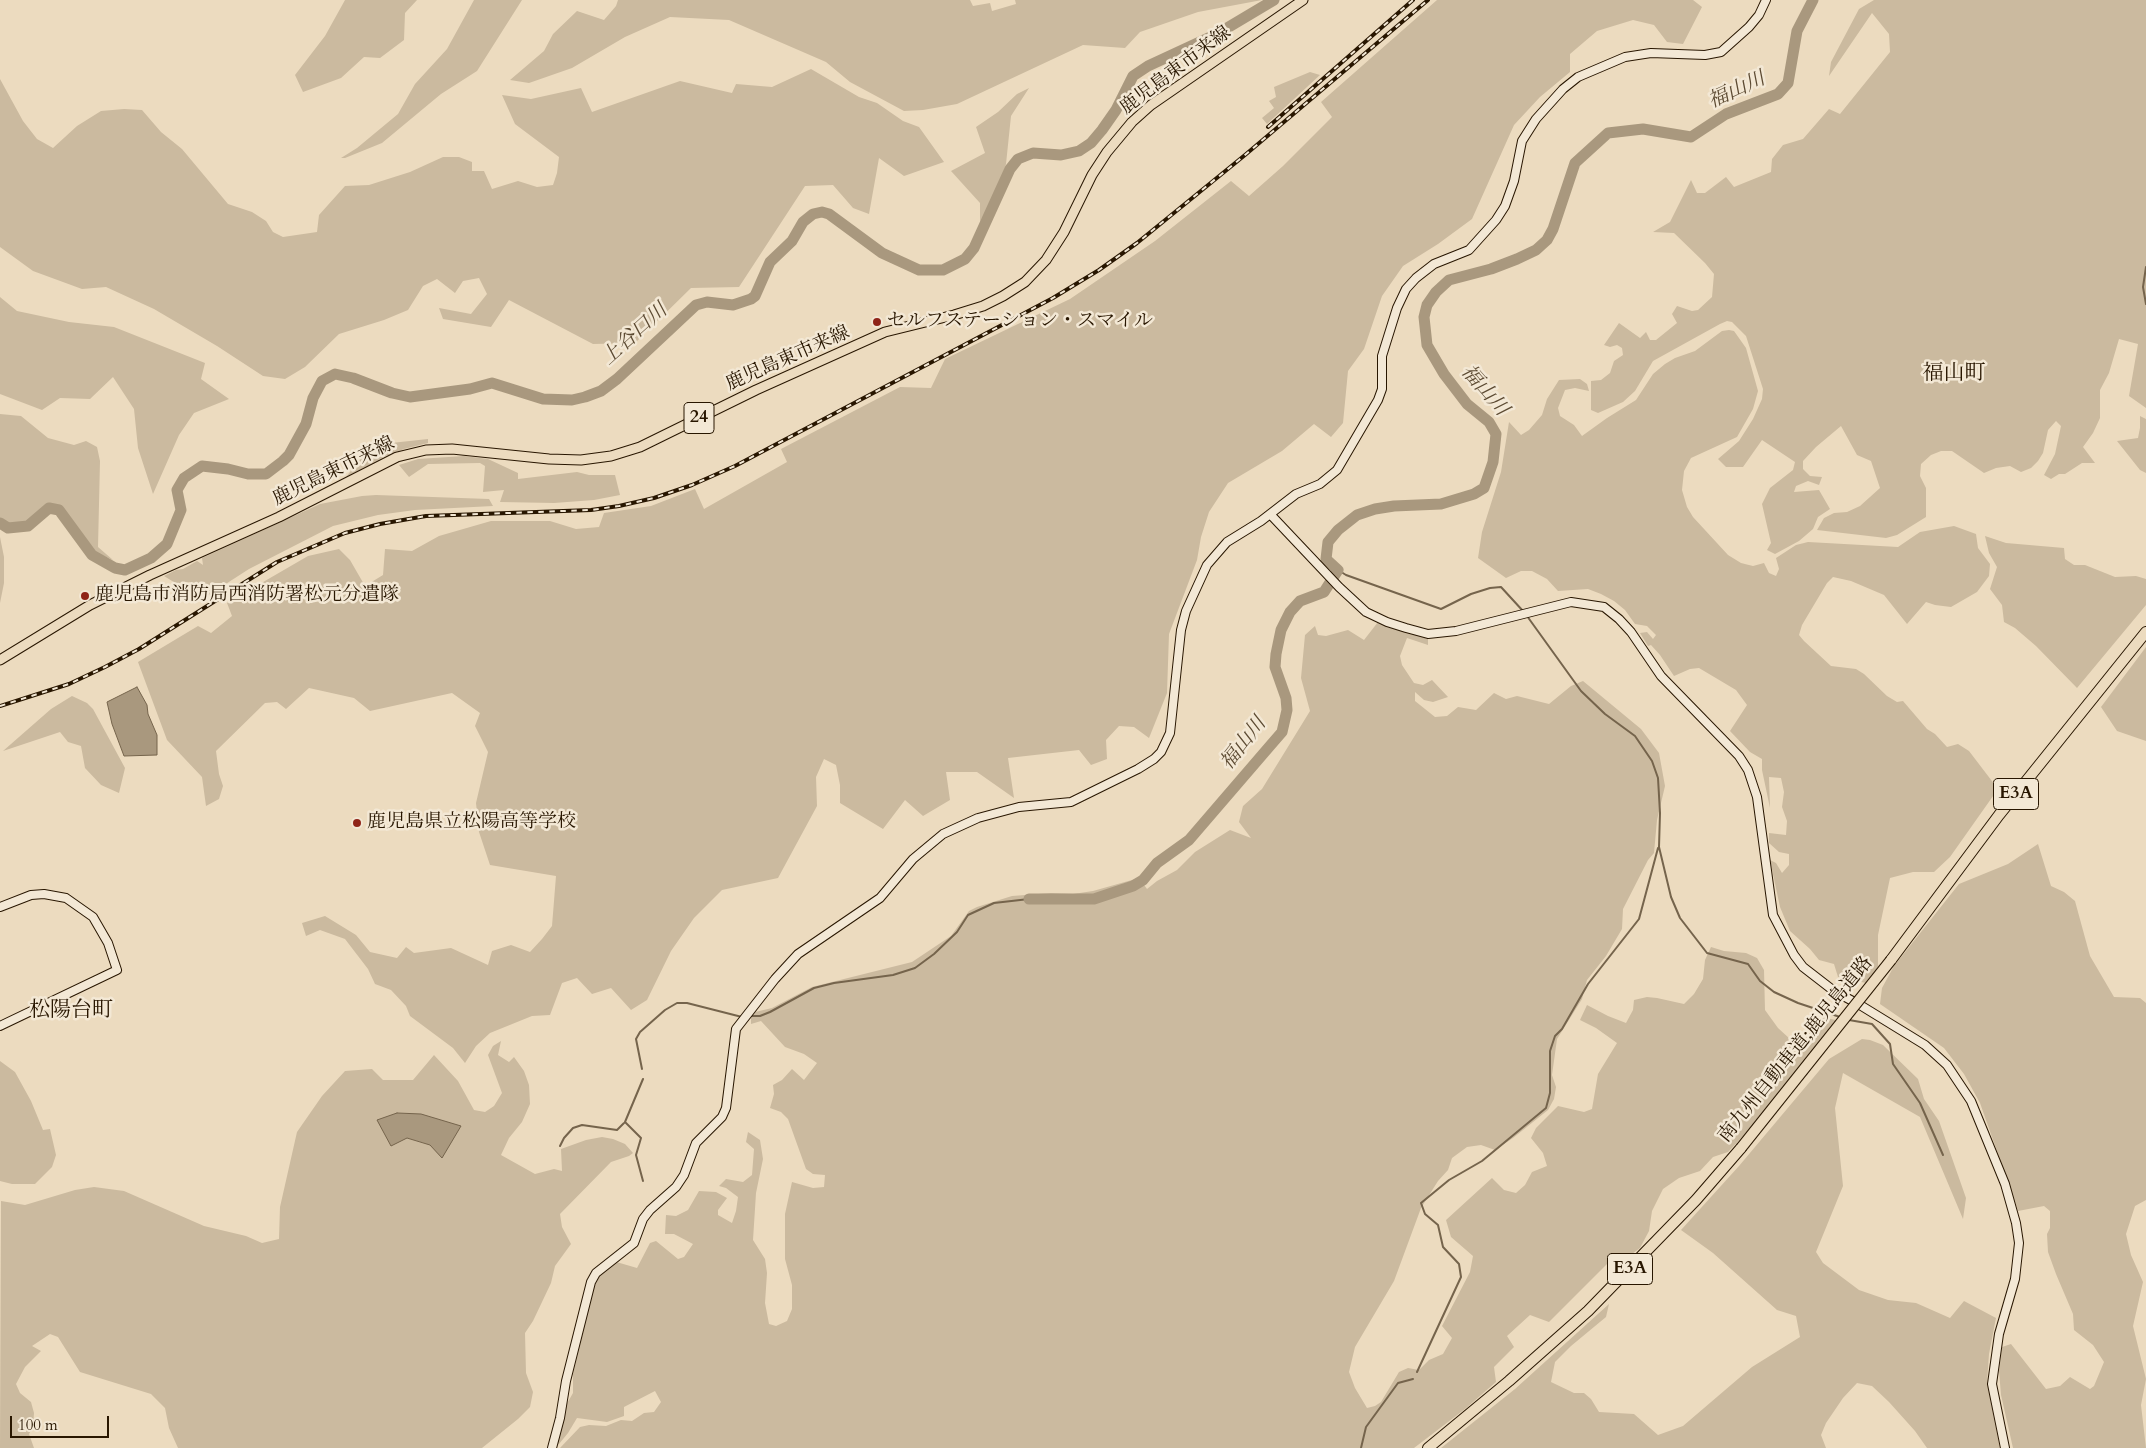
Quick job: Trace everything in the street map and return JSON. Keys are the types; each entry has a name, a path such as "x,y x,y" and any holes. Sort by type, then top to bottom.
{"highway":[{"name":"南九州自動車道;鹿児島道路","path":"1428,1448 1509,1381 1588,1311 1696,1200 1741,1148 1891,960 1999,815 2146,632"}],"main road":[{"name":"鹿児島東市来線","path":"0,660 90,605 150,575 279,517 397,457 426,450 452,449 557,460 581,460 611,456 640,447 756,390 885,332 954,315 983,306 1003,296 1025,282 1046,260 1064,232 1092,175 1107,152 1132,122 1150,105 1302,0"}],"street":[{"path":"552,1448 560,1418 566,1381 591,1282 596,1273 634,1243 643,1219 676,1186 684,1175 696,1143 722,1117 726,1108 736,1029 744,1018 798,954 880,898 913,859 943,834 978,818 1020,807 1071,802 1138,769 1154,759 1161,752 1170,733 1180,630 1207,565 1227,542 1270,514 1296,494 1320,484 1337,470 1378,400 1382,389 1382,356 1397,308 1406,289 1416,278 1434,264 1469,250 1487,232 1510,195 1518,153 1525,135 1563,89 1578,77 1636,54 1704,55 1721,52 1749,27 1759,15 1766,0"},
{"path":"1270,514 1326,574 1366,612 1387,622 1428,634 1456,631 1571,602 1604,607 1619,618 1631,632 1661,676 1738,756 1748,770 1757,797 1773,914 1794,955 1803,966 1834,991 1925,1045 1947,1065 1970,1101 2005,1184 2016,1223 2019,1243 2015,1279 1999,1334 1992,1384 2005,1448"},
{"path":"0,907 31,895 44,894 66,898 93,917 108,943 117,970 0,1026"}],"shaded area":[{"path":"345,0 417,0 405,13 404,40 380,58 364,57 341,78 303,92 295,75 325,36"},
{"path":"474,0 522,0 477,71 441,94 382,143 341,158 357,148 398,114 415,84 447,49"},
{"path":"618,0 970,0 973,6 990,3 992,11 1016,4 1015,0 1262,0 1198,12 1140,32 1125,48 1083,45 957,104 923,110 904,111 850,82 826,62 729,20 670,17 625,37 572,68 529,83 510,80 544,51 553,34 577,11 604,20 616,6"},
{"path":"1437,0 1693,0 1702,7 1683,44 1667,42 1654,25 1633,20 1597,31 1570,54 1570,72 1540,97 1514,125 1472,219 1438,244 1403,266 1382,296 1364,349 1348,371 1343,423 1331,437 1314,424 1282,451 1228,483 1209,512 1201,537 1197,560 1169,634 1167,693 1149,738 1134,727 1119,726 1106,740 1107,759 1091,765 1079,750 1008,758 1014,798 977,772 946,772 950,800 923,816 905,800 883,829 840,803 840,785 836,765 824,759 816,777 817,806 778,878 722,890 694,918 671,951 647,1000 631,1010 611,988 592,994 577,978 562,983 550,1015 532,1016 490,1033 476,1046 465,1063 453,1048 410,1016 406,1006 391,990 375,984 368,969 345,939 320,930 306,936 302,923 325,916 356,935 370,952 397,958 406,947 414,953 451,948 488,965 492,951 511,945 530,952 542,939 552,926 556,876 490,865 479,832 476,803 488,752 475,726 480,713 452,693 370,711 354,698 309,688 286,709 277,702 265,703 216,751 219,774 223,786 219,799 206,806 202,777 167,740 138,662 198,626 211,633 232,616 227,603 308,556 339,549 350,560 365,586 383,575 385,549 412,551 439,536 491,521 550,521 576,529 599,527 604,513 651,506 695,489 704,509 787,462 781,449 900,387 931,388 945,359 1070,299 1155,241 1231,181 1249,196 1283,166 1332,117 1321,102"},
{"path":"1874,0 2146,0 2146,408 2129,396 2138,344 2119,339 2109,373 2100,390 2100,418 2093,433 2083,447 2095,463 2082,463 2065,474 2059,474 2051,479 2044,475 2055,454 2061,426 2056,421 2048,430 2043,453 2038,461 2031,468 2021,472 2010,466 1996,468 1984,473 1952,451 1941,451 1931,455 1921,464 1920,476 1926,488 1926,517 1897,535 1886,538 1817,530 1824,518 1834,513 1847,512 1860,506 1880,488 1871,461 1857,455 1841,426 1803,461 1803,469 1810,476 1822,477 1819,485 1808,481 1796,486 1794,492 1819,490 1830,509 1818,517 1813,529 1799,541 1775,554 1767,550 1771,543 1762,504 1770,488 1793,470 1795,462 1762,440 1743,467 1726,467 1718,459 1739,441 1753,419 1762,399 1763,389 1746,336 1732,322 1727,321 1720,324 1653,361 1635,391 1623,402 1598,413 1591,410 1591,381 1601,380 1610,373 1614,361 1623,355 1622,348 1617,345 1610,347 1604,345 1619,323 1640,338 1646,332 1650,340 1656,340 1677,323 1672,314 1677,306 1692,311 1698,310 1712,297 1714,274 1705,263 1674,233 1653,232 1670,222 1691,180 1697,193 1705,193 1726,177 1734,187 1771,172 1772,159 1783,145 1803,139 1829,109 1840,114 1890,52 1889,34 1872,13 1829,76 1831,62 1859,9"},
{"path":"811,69 859,97 877,103 903,121 919,127 944,162 904,176 879,158 869,214 853,208 833,185 805,186 739,287 691,288 635,343 593,344 509,300 491,327 443,319 439,308 471,314 487,294 479,278 463,281 455,293 437,279 423,286 408,310 384,320 339,334 305,367 285,379 263,376 154,309 106,287 82,289 33,271 0,247 0,79 23,121 37,139 53,148 77,126 101,111 142,110 161,132 182,149 228,204 252,212 266,221 273,232 283,237 317,232 319,215 345,186 369,185 410,172 443,157 459,157 472,162 472,171 484,171 492,189 518,181 537,187 553,185 559,157 515,124 502,95 531,99 581,88 592,112 680,81 732,93 736,84 772,87"},
{"path":"1310,72 1320,75 1267,124 1262,118 1274,108 1269,101 1276,97 1274,87"},
{"path":"1029,88 1011,116 1006,164 998,189 980,222 980,203 951,171 985,153 976,127 998,112 1017,94"},
{"path":"0,297 17,311 69,322 114,327 205,363 201,379 229,399 194,413 179,435 153,494 138,448 134,409 113,377 90,399 60,398 42,410 0,394"},
{"path":"1722,331 1734,331 1746,348 1758,391 1753,409 1737,437 1691,458 1684,471 1682,490 1687,507 1693,517 1728,555 1741,563 1753,566 1764,563 1769,573 1776,576 1779,569 1776,558 1796,545 1808,542 1898,547 1920,532 1954,526 1976,534 1978,548 1990,564 1989,576 1977,592 1951,607 1926,602 1907,624 1884,595 1851,581 1833,577 1827,583 1802,625 1799,635 1831,666 1856,669 1887,696 1897,702 1903,701 1927,729 1935,734 1947,747 1958,744 1969,751 1998,789 1950,857 1934,872 1913,872 1890,878 1878,935 1878,967 1866,983 1838,977 1834,964 1819,960 1790,931 1780,907 1770,860 1776,863 1782,873 1789,865 1789,854 1779,852 1769,843 1769,833 1786,835 1787,821 1782,807 1784,792 1781,778 1769,777 1770,808 1762,770 1762,759 1750,752 1730,731 1747,705 1736,690 1699,668 1690,669 1674,676 1660,655 1651,645 1648,646 1640,633 1647,632 1653,639 1656,635 1647,626 1635,624 1625,610 1601,594 1588,589 1558,591 1547,579 1532,571 1521,571 1506,578 1478,558 1482,532 1501,472 1509,422 1521,435 1529,430 1542,415 1547,399 1559,380 1580,379 1587,384 1589,391 1575,388 1565,390 1558,408 1560,416 1574,425 1582,436 1636,400 1653,374 1665,364 1675,358 1695,351"},
{"path":"0,414 21,416 48,438 74,445 86,441 97,447 100,461 98,547 113,560 96,553 61,506 49,504 27,522 11,524 0,519"},
{"path":"2140,416 2146,419 2146,473 2140,470 2117,441 2138,438"},
{"path":"428,439 428,443 386,456 346,477 362,457 382,444"},
{"path":"464,456 488,459 518,473 518,479 577,472 589,475 615,475 620,495 594,500 554,503 500,502 504,490 483,492 485,466 480,463 428,464 409,477 399,465 418,459"},
{"path":"376,495 489,499 493,506 415,510 378,515 333,526 249,569 204,598 196,597 190,582 177,584 164,576 197,561 203,565 202,558 320,504"},
{"path":"1985,536 2006,543 2064,548 2065,559 2074,565 2085,565 2115,577 2136,576 2146,579 2146,605 2077,688 2036,646 2015,628 2004,622 2002,605 1990,589 1997,567 1989,553"},
{"path":"0,537 4,557 4,583 0,603"},
{"path":"1378,622 1428,639 1428,645 1407,638 1400,656 1402,665 1414,683 1423,685 1432,680 1448,697 1433,702 1424,700 1415,692 1415,701 1435,717 1447,716 1458,707 1476,710 1494,693 1506,699 1517,696 1549,704 1571,686 1583,681 1641,729 1659,753 1665,786 1657,820 1654,853 1648,860 1623,909 1622,929 1606,956 1587,980 1582,999 1557,1039 1552,1075 1556,1087 1554,1099 1548,1110 1495,1150 1481,1145 1467,1147 1452,1158 1448,1170 1438,1181 1421,1208 1394,1281 1355,1347 1349,1372 1355,1388 1367,1408 1375,1406 1381,1402 1399,1372 1408,1368 1419,1370 1429,1360 1443,1354 1452,1338 1442,1326 1470,1272 1473,1256 1451,1237 1446,1220 1492,1178 1504,1190 1516,1193 1525,1185 1532,1172 1547,1166 1543,1153 1531,1138 1536,1128 1558,1106 1584,1112 1592,1109 1598,1074 1617,1043 1596,1028 1580,1020 1587,1005 1626,1023 1633,1010 1634,1000 1647,997 1684,1004 1694,994 1703,979 1705,960 1711,947 1724,951 1746,953 1757,958 1764,970 1765,1010 1778,1028 1790,1039 1795,1048 1822,1017 1840,1021 1759,1119 1728,1152 1713,1157 1700,1171 1679,1178 1663,1189 1652,1211 1649,1231 1640,1248 1632,1254 1618,1253 1549,1322 1530,1315 1507,1336 1514,1347 1494,1367 1496,1382 1465,1409 1414,1448 560,1448 580,1427 589,1425 606,1426 621,1420 632,1421 644,1413 654,1412 661,1402 655,1391 624,1407 624,1416 607,1422 577,1418 568,1433 553,1448 565,1407 573,1393 573,1374 593,1290 600,1274 613,1261 637,1268 650,1243 656,1241 678,1259 684,1257 693,1244 674,1234 665,1234 666,1215 676,1216 688,1210 699,1191 716,1192 727,1198 718,1210 718,1215 732,1223 738,1197 726,1188 719,1186 726,1179 743,1182 752,1175 754,1149 746,1142 748,1132 760,1140 763,1159 756,1193 753,1240 765,1259 767,1273 765,1303 769,1324 776,1326 787,1321 792,1309 792,1285 785,1259 785,1214 792,1182 813,1188 824,1187 825,1175 813,1174 806,1169 788,1119 781,1112 770,1108 774,1094 773,1085 782,1080 792,1069 804,1080 817,1063 804,1054 785,1047 761,1021 751,1024 751,1013 772,1008 812,987 912,962 951,936 969,911 977,907 1012,896 1051,893 1073,894 1093,891 1139,878 1147,889 1177,870 1195,852 1230,830 1251,838 1239,822 1243,806 1262,789 1310,711 1301,678 1305,635 1315,626 1318,635 1326,636 1348,630 1364,640"},
{"path":"2146,647 2146,741 2117,731 2101,707"},
{"path":"137,687 147,705 148,714 157,735 157,755 124,756 112,724 107,702"},
{"path":"72,696 87,703 93,709 125,768 119,793 101,785 85,768 81,746 68,742 60,732 3,751 51,709"},
{"path":"2038,844 2051,886 2064,892 2075,901 2090,956 2114,997 2140,998 2146,1003 2146,1200 2135,1206 2126,1234 2131,1255 2143,1282 2133,1326 2146,1379 2141,1405 2146,1448 2013,1448 2001,1395 1999,1371 2002,1347 2011,1344 2046,1389 2060,1386 2070,1377 2090,1389 2094,1386 2104,1362 2093,1345 2074,1330 2073,1314 2048,1252 2047,1234 2050,1228 2050,1211 2044,1206 2018,1211 1980,1103 1964,1074 1944,1048 1880,1004 1882,988 1894,966 1959,884 2008,864"},
{"path":"1862,1039 1883,1045 1918,1079 1924,1099 1939,1121 1966,1198 1963,1219 1920,1117 1843,1073 1835,1108 1843,1186 1816,1252 1823,1263 1859,1290 1888,1300 1916,1303 1950,1318 1964,1301 1996,1318 1989,1354 1987,1383 2000,1448 1927,1448 1915,1431 1872,1386 1857,1383 1843,1398 1826,1423 1821,1435 1826,1448 1441,1448 1515,1389 1609,1304 1606,1317 1555,1362 1551,1382 1574,1393 1584,1393 1591,1399 1599,1412 1634,1414 1658,1435 1683,1426 1752,1367 1800,1337 1796,1316 1777,1310 1713,1253 1681,1230 1739,1166 1829,1059"},
{"path":"501,1041 498,1055 509,1062 514,1057 524,1071 529,1085 530,1104 522,1122 509,1138 501,1155 535,1174 554,1169 562,1171 561,1149 586,1140 602,1137 613,1139 625,1144 633,1153 611,1162 560,1214 562,1227 571,1244 555,1266 551,1283 533,1321 525,1333 526,1373 533,1392 530,1407 518,1419 482,1448 178,1448 169,1428 165,1408 151,1394 80,1372 58,1337 50,1334 32,1346 41,1351 25,1367 16,1384 20,1393 31,1402 34,1413 33,1427 29,1434 34,1448 0,1448 1,1201 25,1205 75,1190 94,1187 124,1191 204,1226 246,1236 262,1243 279,1239 280,1207 297,1132 322,1096 345,1071 372,1069 383,1080 413,1080 434,1055 458,1081 474,1110 485,1112 494,1106 502,1093 488,1055 493,1046","holes":["461,1127 431,1145 407,1138"]},
{"path":"0,1061 15,1072 31,1101 43,1130 50,1129 56,1155 52,1167 35,1184 12,1184 0,1181"},
{"path":"397,1113 421,1114 461,1126 442,1158 430,1145 407,1138 391,1146 377,1120"}],"waterway":[{"name":"上谷口川","path":"0,523 8,528 28,526 49,508 59,510 92,555 115,568 125,570 151,558 167,544 181,510 177,490 184,478 202,466 248,474 266,474 283,461 289,455 306,424 313,398 322,381 335,374 410,397 470,389 492,383 543,399 572,400 601,391 617,379 696,305 707,302 733,305 755,296 770,262 792,241 803,222 813,214 822,212 829,214 882,253 919,270 943,270 965,259 974,248 1010,169 1018,159 1033,153 1061,155 1079,151 1091,143 1102,130 1116,110 1133,76 1148,66 1217,34 1274,0"},
{"name":"福山川","path":"1029,899 1094,899 1133,886 1143,880 1157,863 1189,840 1282,732 1287,710 1286,698 1275,667 1281,630 1290,612 1300,601 1324,592 1338,570 1326,559 1328,542 1338,530 1357,515 1375,509 1394,506 1441,504 1474,494 1484,488 1493,462 1496,434 1489,422 1467,404 1444,374 1427,345 1424,317 1427,305 1436,292 1449,280 1491,269 1517,259 1536,250 1547,240 1553,229 1575,163 1608,133 1643,129 1691,137 1726,114 1778,94 1788,83 1797,31 1813,0"},
{"path":"2146,267 2143,287 2146,304"},
{"path":"1338,570 1346,575 1441,609 1471,594 1490,588 1501,587 1523,611"},
{"path":"1527,616 1581,691 1605,714 1635,736 1652,761 1658,778 1659,847 1671,897 1680,918 1707,953 1748,964 1760,981 1774,992 1798,1003 1840,1017"},
{"path":"1417,1372 1461,1277 1459,1264 1443,1247 1438,1225 1425,1214 1421,1203 1449,1180 1482,1161 1546,1108 1550,1093 1550,1051 1555,1036 1562,1029 1588,984 1639,919 1658,848"},
{"path":"749,1016 760,1016 770,1012 814,988 834,983 893,975 915,968 934,954 957,932 968,915 994,903 1029,899"},
{"path":"642,1069 636,1039 640,1032 665,1010 677,1003 687,1003 742,1017"},
{"path":"1849,1020 1872,1024 1890,1044 1893,1064 1920,1103 1943,1155"},
{"path":"643,1079 625,1122 641,1138 636,1155 643,1181"},
{"path":"560,1146 573,1128 582,1125 617,1130 624,1123"},
{"path":"1361,1448 1366,1427 1398,1383 1413,1379"}],"railway":[{"path":"1268,127 1413,0"},
{"path":"0,706 69,684 105,667 139,649 277,562 345,533 380,524 426,516 591,510 619,506 654,498 692,485 735,466 1053,298 1099,270 1137,243 1245,155 1428,0"}],"place":[{"name":"セルフステーション・スマイル","path":"877,322"},
{"name":"鹿児島市消防局西消防署松元分遣隊","path":"85,596"},
{"name":"鹿児島県立松陽高等学校","path":"357,823"}],"district":[{"name":"福山町","path":"1954,374"},
{"name":"松陽台町","path":"71,1011"}]}
